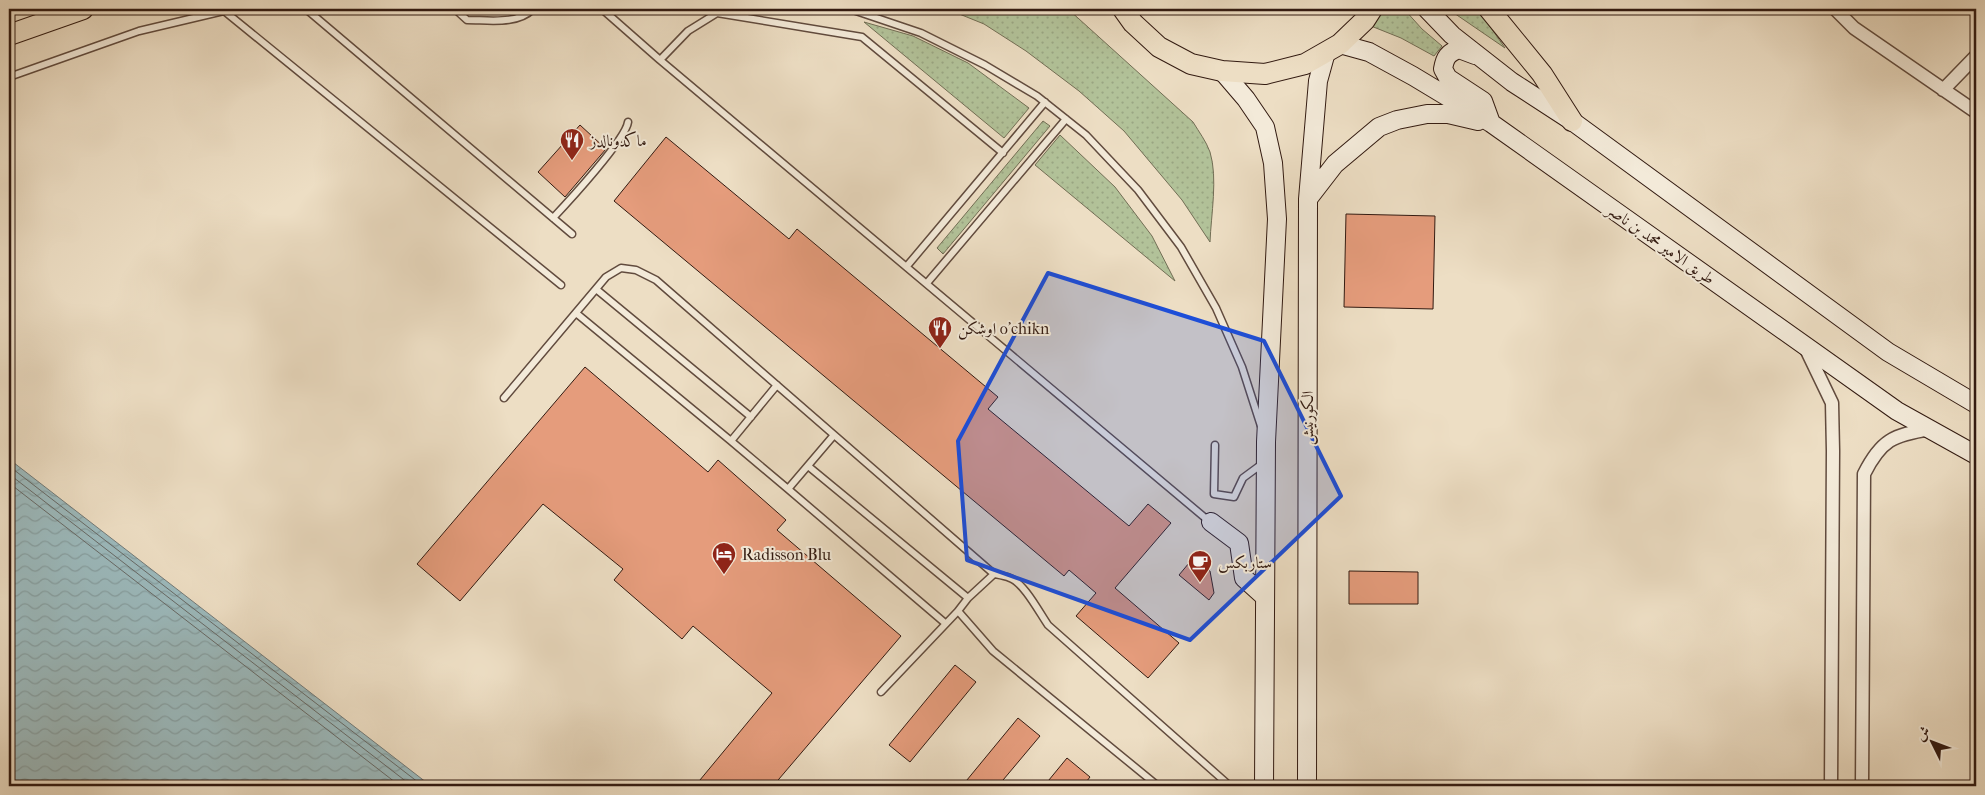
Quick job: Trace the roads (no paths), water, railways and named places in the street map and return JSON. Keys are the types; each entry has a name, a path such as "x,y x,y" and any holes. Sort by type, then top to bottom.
{"main road":[{"path":"9,35 83,9"},
{"path":"1123,9 1133,23 1159,47 1191,64 1222,71 1266,74 1305,64 1333,48 1365,20 1372,9"},
{"path":"1427,9 1452,35 1512,82 1572,121 1888,352 1976,404"},
{"path":"1489,9 1542,74 1572,121"},
{"name":"طريق الامير محمد بن ناصر","path":"1333,48 1368,52 1413,76 1491,123 1897,411 1976,455"},
{"name":"الكورنيش","path":"1307,786 1308,199 1318,81 1333,48"},
{"path":"1478,56 1459,49 1449,52 1444,60 1443,69 1448,78 1483,100 1491,123"},
{"path":"1222,71 1246,99 1265,127 1273,163 1277,218 1266,442 1264,786"},
{"path":"1308,199 1335,164 1379,127 1396,120 1427,114 1448,114 1491,123"},
{"path":"1211,522 1239,543 1244,578 1265,597"}],"street":[{"path":"1835,9 1854,28 1976,112"},
{"path":"1943,90 1976,56"},
{"path":"1804,345 1821,376 1832,403 1831,786"},
{"path":"1862,786 1864,474 1873,455 1889,440 1907,432 1930,429"}],"lane":[{"path":"9,77 139,31 232,9"},
{"path":"306,9 572,234"},
{"path":"455,9 467,20 518,19 526,16 533,9"},
{"path":"602,9 660,60 1211,522"},
{"path":"850,9 921,33 985,65 1045,102 1086,134 1138,190 1181,247 1216,308 1242,367 1266,442"},
{"path":"223,10 561,285"},
{"path":"660,60 688,31 717,13 862,37 1002,153"},
{"path":"906,266 1045,102"},
{"path":"927,283 1066,119"},
{"path":"553,218 617,144 628,129 628,122"},
{"path":"504,398 606,277 621,268 636,270 656,280 994,574 1012,578 1026,591 1035,608 1048,625 1230,786"},
{"path":"596,289 751,417"},
{"path":"576,313 731,441 945,623"},
{"path":"731,441 777,385"},
{"path":"788,489 834,435"},
{"path":"1214,445 1214,494 1234,497 1242,478 1266,462"},
{"path":"808,466 968,598"},
{"path":"881,692 968,598 994,574"},
{"path":"958,611 993,651 1158,786"}],"water":[{"path":"9,459 431,786 9,786"}],"place":[{"name":"ماكدونالدز","path":"572,161"},
{"name":"اوشكن o'chikn","path":"940,349"},
{"name":"Radisson Blu","path":"724,575"},
{"name":"ستاربكس","path":"1200,583"}]}
